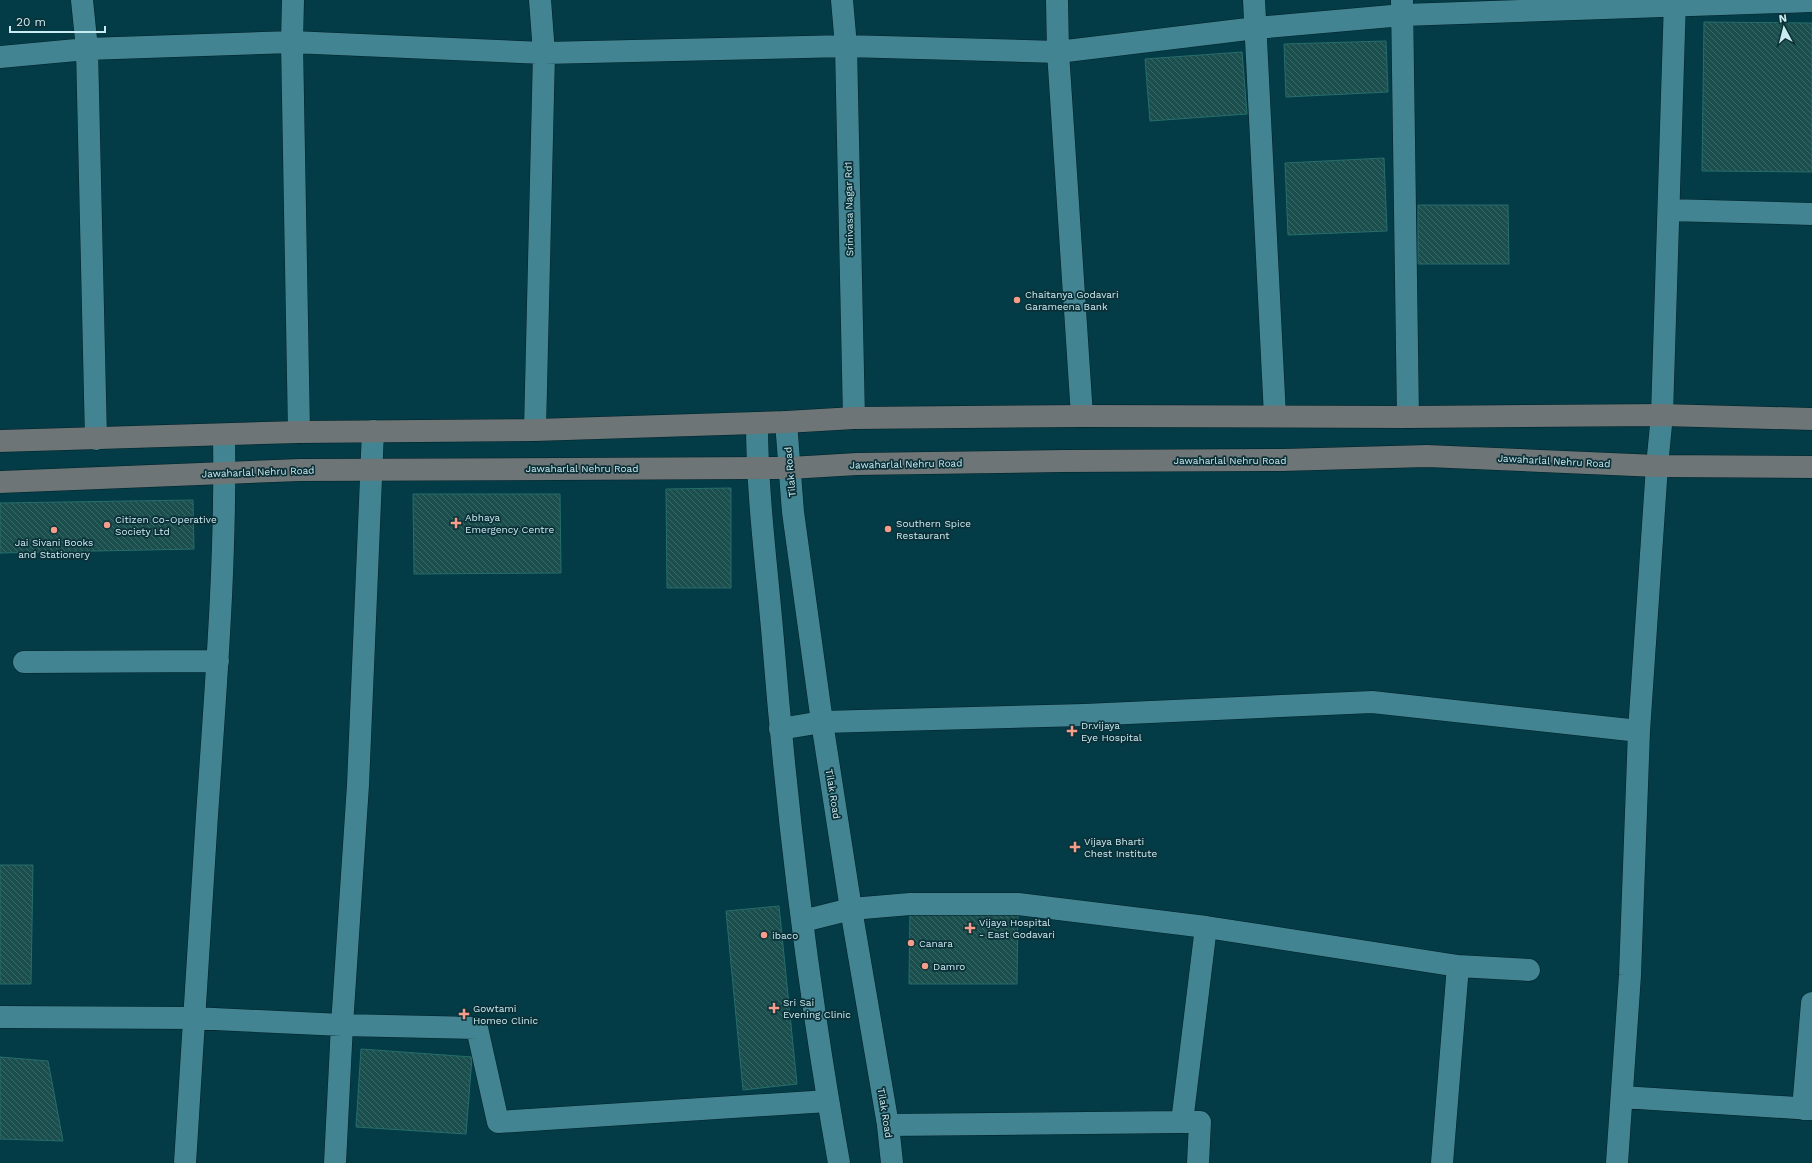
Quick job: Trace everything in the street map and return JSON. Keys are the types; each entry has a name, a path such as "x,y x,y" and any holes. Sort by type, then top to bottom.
{"main road":[{"path":"0,441 224,436 299,432 535,430 786,422 854,418 1662,415 1812,419"},
{"name":"Jawaharlal Nehru Road","path":"0,482 372,468 790,468 857,464 1282,460 1427,456 1657,466 1812,467"}],"street":[{"path":"82,0 87,49 96,438"},
{"path":"292,0 299,432"},
{"path":"535,430 544,53 540,0"},
{"name":"Srinivasa Nagar Rd1","path":"842,0 846,46 854,418"},
{"path":"1057,0 1058,52 1082,416"},
{"path":"1254,0 1275,416"},
{"path":"0,57 87,49 292,42 544,53 846,46 1058,52 1256,28 1402,7 1812,0"},
{"path":"1617,1163 1630,975 1639,731 1657,466 1662,415 1675,3"},
{"path":"1402,7 1408,417"},
{"path":"1669,210 1812,214"},
{"name":"Tilak Road","path":"786,422 793,512 822,722 851,910 888,1125 892,1163"},
{"path":"757,423 757,468 780,729 803,921 828,1101 840,1163"},
{"path":"335,1163 342,1025 358,785 373,431"},
{"path":"185,1163 193,1018 218,662 225,473 224,436"},
{"path":"24,662 218,662"},
{"path":"780,729 822,722 1084,715 1372,702 1639,731"},
{"path":"803,921 851,910 910,904 1018,904 1206,927 1458,966 1529,970"},
{"path":"1182,1122 1206,927"},
{"path":"1442,1163 1458,966"},
{"path":"1622,1097 1808,1109 1812,1003"},
{"path":"0,1017 193,1018 342,1025 477,1028 498,1122 828,1101"},
{"path":"888,1125 1200,1122 1198,1163"}],"building":[{"path":"1704,22 1812,23 1812,172 1702,171"},
{"path":"1386,41 1388,92 1286,97 1284,44"},
{"path":"1242,52 1247,114 1150,121 1145,59"},
{"path":"1384,158 1387,231 1288,235 1285,163"},
{"path":"1418,205 1508,205 1509,264 1418,264"},
{"path":"731,488 731,588 667,588 666,489"},
{"path":"413,494 560,494 561,573 414,574"},
{"path":"193,500 194,549 0,553 0,503"},
{"path":"0,865 33,865 31,984 0,984"},
{"path":"910,905 1018,905 1017,984 909,984"},
{"path":"779,906 797,1084 743,1090 726,911"},
{"path":"361,1049 472,1057 466,1134 356,1127"},
{"path":"0,1057 48,1061 63,1141 0,1139"}],"place":[{"name":"Chaitanya Godavari Garameena Bank","path":"1017,300"},
{"name":"Abhaya Emergency Centre","path":"456,523"},
{"name":"Citizen Co-Operative Society Ltd","path":"107,525"},
{"name":"Southern Spice Restaurant","path":"888,529"},
{"name":"Jai Sivani Books and Stationery","path":"54,530"},
{"name":"Dr.vijaya Eye Hospital","path":"1072,731"},
{"name":"Vijaya Bharti Chest Institute","path":"1075,847"},
{"name":"Vijaya Hospital - East Godavari","path":"970,928"},
{"name":"ibaco","path":"764,935"},
{"name":"Canara","path":"911,943"},
{"name":"Damro","path":"925,966"},
{"name":"Sri Sai Evening Clinic","path":"774,1008"},
{"name":"Gowtami Homeo Clinic","path":"464,1014"}]}
